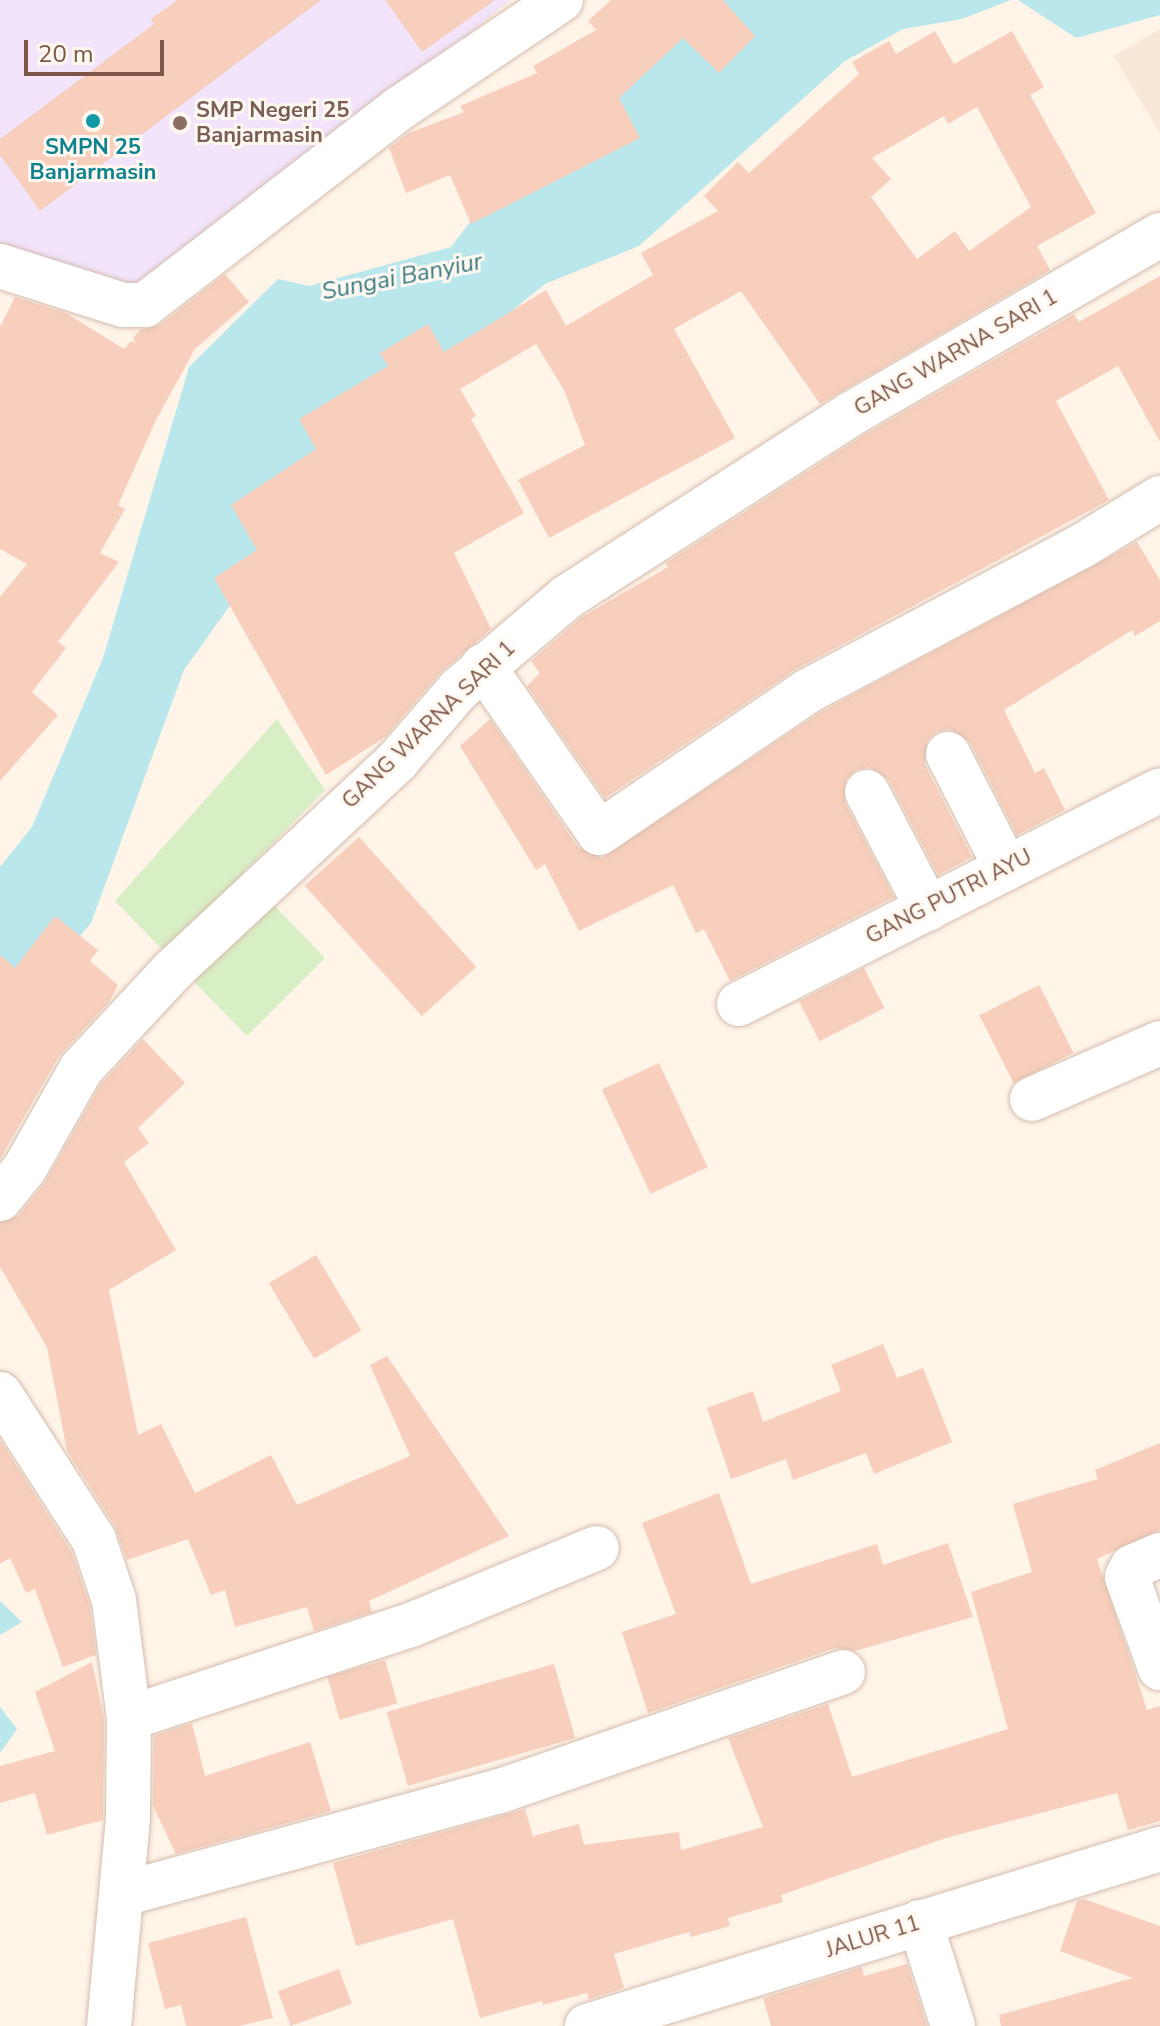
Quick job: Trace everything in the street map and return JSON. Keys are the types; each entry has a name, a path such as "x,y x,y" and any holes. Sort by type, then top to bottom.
{"street":[{"path":"0,266 123,305 145,305 400,108 561,0"},
{"name":"GANG WARNA SARI 1","path":"0,1199 25,1168 81,1069 172,971 397,761 483,666 567,597 851,414 1160,235"},
{"path":"483,666 599,833 808,691 1082,546 1160,498"},
{"path":"948,754 1006,868"},
{"name":"GANG PUTRI AYU","path":"739,1004 1160,790"},
{"path":"867,792 928,909"},
{"path":"1032,1099 1160,1043"},
{"path":"0,1394 94,1540 114,1600 129,1718 123,1894 109,2026"},
{"path":"129,1718 411,1625 597,1548"},
{"path":"1160,1555 1132,1567 1127,1577 1160,1668"},
{"path":"123,1894 500,1791 843,1672"},
{"name":"JALUR 11","path":"587,2026 1160,1849"},
{"path":"920,1922 953,2026"}],"shaded area":[{"name":"SMP Negeri 25 Banjarmasin","path":"0,0 510,0 141,302 0,247"},
{"path":"1160,29 1160,133 1113,56"}],"green space":[{"path":"277,719 325,790 243,873 325,958 247,1036 115,901"}],"water":[{"name":"Sungai Banyiur","path":"659,0 1011,0 962,19 903,29 845,61 639,246 545,284 446,364 260,563 184,670 91,923 69,949 0,1001 0,867 32,827 103,658 189,367 278,279 309,286 451,247 470,222 507,139"},
{"path":"1018,0 1160,0 1160,15 1076,38"},
{"path":"0,1601 22,1622 0,1635"},
{"path":"0,1707 17,1729 0,1753"}],"building":[{"name":"SMPN 25 Banjarmasin","path":"177,0 321,0 40,211 0,155 0,139 154,24 151,19"},
{"path":"385,0 495,0 422,52"},
{"path":"611,0 723,0 755,36 719,73 683,38 619,98 640,138 471,224 450,175 406,193 389,148 409,133 464,112 460,106 537,73 533,66 596,30 588,21"},
{"path":"935,31 954,64 1012,31 1044,87 1030,95 1096,213 1037,246 1050,270 820,404 741,291 674,329 735,438 549,538 518,480 585,445 564,390 536,344 460,389 476,416 471,419 524,513 454,553 491,629 440,673 385,737 326,775 214,578 257,550 231,505 316,449 299,419 388,366 380,353 428,324 444,352 546,290 566,326 653,275 641,253 718,211 704,196 738,162 749,173 859,74 852,62 889,41 896,54","holes":["977,107 1031,207 969,251 955,231 917,259 871,197 891,179 872,158 944,116 948,124"]},
{"path":"225,274 249,302 195,349 156,420 118,505 125,509 100,553 119,562 58,642 66,648 32,692 58,715 0,781 0,597 27,564 0,549 0,327 15,297 66,313 124,349 131,341 136,343 133,338 140,330 160,325"},
{"path":"1160,276 1160,442 1118,366 1056,401 1109,500 796,669 605,798 527,686 540,673 531,661 582,617 668,567 666,563 864,435 1074,314 1079,322"},
{"path":"1137,542 1160,580 1160,621 1135,636 1132,630 1004,710 1035,773 1044,768 1065,810 1017,835 970,742 950,729 936,732 927,741 925,765 972,857 938,875 889,780 869,767 856,770 846,779 845,803 894,897 730,981 704,929 696,933 673,885 579,931 545,864 536,870 460,746 490,719 578,847 602,858 821,712"},
{"path":"359,837 476,967 422,1016 305,886"},
{"path":"55,916 98,950 90,961 118,985 109,1002 59,1056 0,1159 0,955 15,968"},
{"path":"864,968 884,1008 819,1041 799,1001"},
{"path":"1039,985 1074,1053 1014,1083 979,1015"},
{"path":"143,1039 185,1083 138,1128 149,1143 124,1162 176,1250 109,1290 138,1435 161,1424 195,1493 271,1455 297,1505 410,1456 370,1365 387,1356 509,1536 369,1601 372,1612 314,1631 307,1607 235,1627 225,1590 211,1595 188,1539 127,1560 115,1526 67,1451 47,1347 0,1267 0,1223 19,1215 44,1184 101,1084"},
{"path":"659,1063 708,1167 651,1194 602,1090"},
{"path":"316,1255 361,1330 314,1359 269,1283"},
{"path":"883,1344 897,1378 923,1368 952,1442 874,1474 866,1453 793,1480 786,1459 731,1479 707,1408 753,1391 763,1422 841,1391 831,1365"},
{"path":"0,1440 71,1551 90,1606 96,1655 63,1667 35,1589 26,1593 10,1558 0,1564"},
{"path":"1160,1443 1160,1530 1097,1559 1147,1710 1160,1706 1160,1821 1128,1830 1117,1793 946,1838 781,1895 783,1902 728,1918 730,1926 691,1937 689,1932 614,1954 624,1988 589,1999 587,1993 543,2005 542,2001 480,2018 453,1919 356,1946 333,1863 525,1809 533,1836 579,1824 584,1845 679,1832 681,1850 763,1827 728,1738 828,1704 852,1777 1008,1729 971,1592 1032,1572 1013,1504 1098,1479 1095,1470"},
{"path":"719,1493 751,1584 877,1544 883,1565 948,1543 973,1617 855,1651 835,1648 648,1713 622,1632 676,1614 642,1523"},
{"path":"385,1660 397,1703 340,1720 327,1677"},
{"path":"92,1662 104,1719 103,1820 47,1835 35,1793 0,1803 0,1766 55,1751 35,1692"},
{"path":"554,1664 575,1738 408,1786 387,1712"},
{"path":"192,1723 205,1776 310,1742 331,1811 176,1854 153,1806 154,1736"},
{"path":"1084,1899 1160,1926 1160,2026 1001,2026 999,2015 1133,1978 1060,1951 1077,1901"},
{"path":"246,1917 273,2018 240,2026 186,2026 181,2005 165,2009 148,1943"},
{"path":"907,1964 927,2026 771,2026 763,1998 862,1967 864,1976"},
{"path":"339,1969 352,2004 291,2026 278,1991"}],"place":[{"name":"SMPN 25 Banjarmasin","path":"93,121"},
{"name":"SMP Negeri 25 Banjarmasin","path":"180,123"}]}
